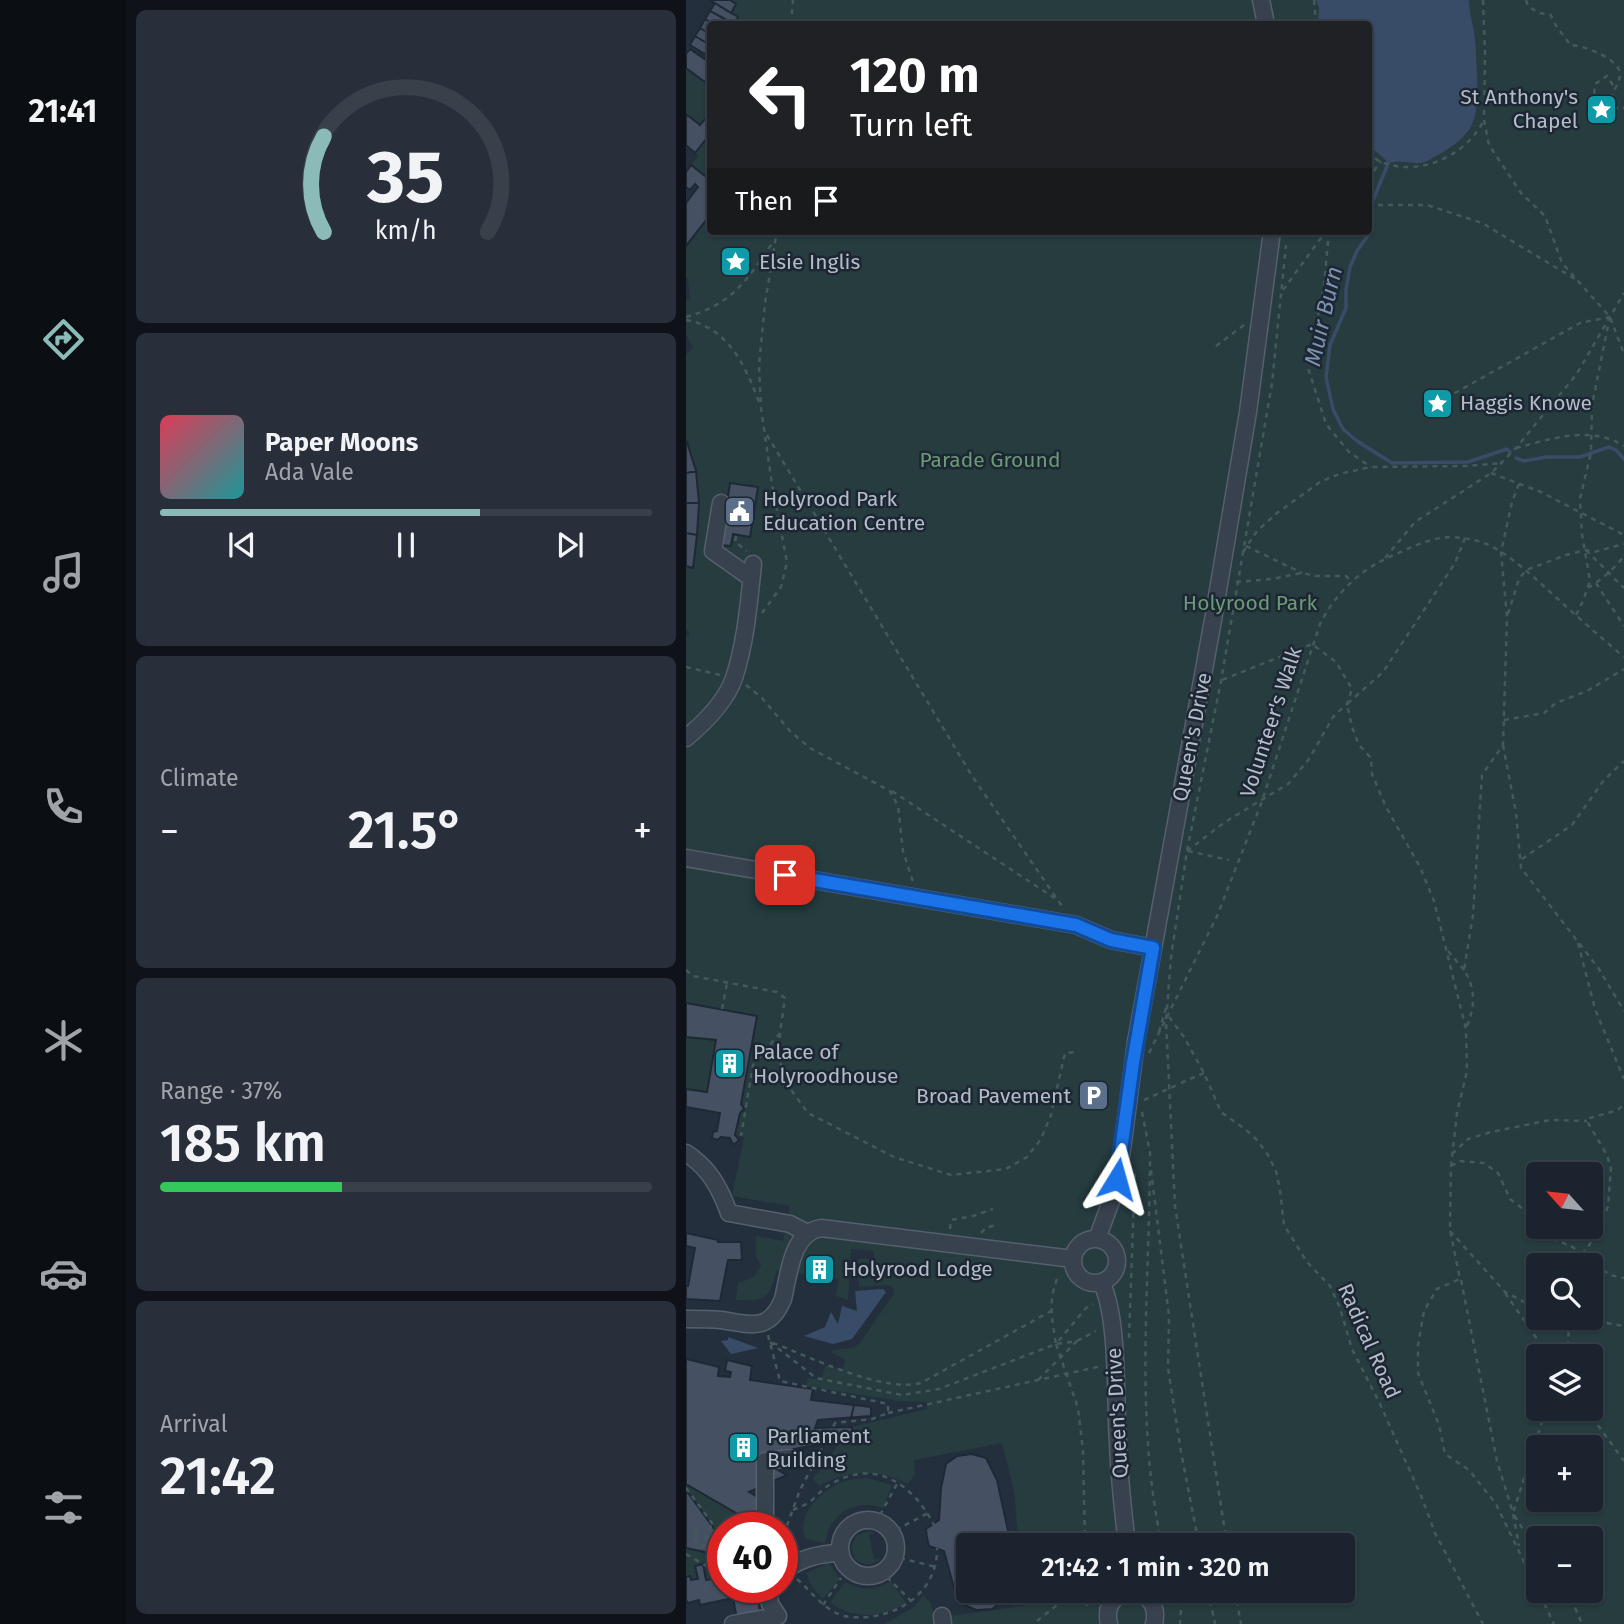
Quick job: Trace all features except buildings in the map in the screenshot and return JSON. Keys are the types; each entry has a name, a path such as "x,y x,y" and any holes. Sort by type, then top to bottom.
{"street":[{"path":"1261,0 1265,21"},
{"name":"Queen's Drive","path":"1097,1239 1114,1193 1120,1165 1133,1063 1248,412 1272,235"},
{"path":"686,738 709,716 733,680 746,625 752,571 713,551 721,503"},
{"path":"686,858 1076,925 1111,940 1153,948"},
{"path":"686,1153 707,1171 719,1188 729,1213 790,1224 807,1233"},
{"path":"686,1319 744,1324 770,1319 779,1308 797,1246 807,1233 821,1228 1073,1259"},
{"path":"1097,1239 1112,1247 1117,1259 1114,1271 1101,1282 1093,1283 1081,1278 1073,1259 1081,1244 1097,1239"},
{"name":"Queen's Drive","path":"1101,1282 1109,1307 1114,1352 1118,1445 1126,1533"},
{"path":"769,1461 791,1458"},
{"path":"766,1512 769,1461"},
{"path":"769,1461 773,1512"},
{"path":"798,1568 832,1553 841,1553"},
{"path":"733,1624 778,1620 770,1603"},
{"path":"1105,1623 1112,1603"},
{"path":"1151,1603 1154,1624"}],"path":[{"path":"791,21 793,0"},
{"path":"1314,0 1316,21"},
{"path":"1483,0 1484,120 1489,145 1521,193 1545,216 1562,263 1610,317 1624,354"},
{"path":"1526,0 1528,6 1539,13 1551,15 1553,23 1570,45 1581,45 1593,53 1604,54 1624,75"},
{"path":"1606,108 1620,76 1617,66"},
{"path":"1594,123 1591,119 1595,84 1607,76 1614,87"},
{"path":"1594,103 1606,108 1624,108"},
{"path":"1372,157 1382,163 1410,169 1434,163 1472,139 1484,120"},
{"path":"1372,174 1382,163"},
{"path":"1372,205 1427,205 1482,223 1578,281"},
{"path":"746,625 759,616 775,598 781,587 787,562 772,484 758,366 776,235"},
{"path":"1281,292 1324,235"},
{"path":"1327,235 1324,285 1308,368 1326,424 1349,452 1371,467"},
{"path":"686,319 716,307 730,296 751,274 775,239"},
{"path":"1225,1533 1175,1206 1166,1021 1171,957 1187,851 1221,681 1272,383 1286,243"},
{"path":"1384,558 1415,522 1503,463 1576,375 1624,293"},
{"path":"1216,346 1262,313"},
{"path":"1437,403 1580,323 1610,317"},
{"path":"1576,615 1590,581 1582,534 1580,499 1591,452 1592,405 1610,317"},
{"path":"686,319 709,327 729,345 747,370 761,408"},
{"path":"766,435 972,776 1076,925"},
{"path":"1516,448 1591,435 1606,437 1624,446"},
{"path":"1241,555 1257,531 1277,513 1320,482 1339,474 1371,467 1503,463"},
{"path":"1491,473 1541,492 1624,535"},
{"path":"1520,484 1512,502 1501,552 1507,617 1503,745 1516,813 1521,868 1599,969 1624,1011"},
{"path":"736,536 735,542 753,555 752,571"},
{"path":"1187,851 1225,822 1288,784 1309,759 1333,717 1382,672 1455,563 1465,538"},
{"name":"Volunteer's Walk","path":"1166,1021 1217,916 1263,799 1312,644 1329,607 1351,581 1384,558 1435,539 1465,538 1488,544 1526,570 1624,657"},
{"path":"1507,617 1519,579 1526,570 1566,555 1586,550 1594,552 1624,544"},
{"path":"1246,545 1302,573 1346,576 1351,581"},
{"path":"1586,550 1624,588"},
{"path":"1588,588 1609,573 1624,556"},
{"path":"1236,582 1302,573"},
{"path":"1596,583 1624,626"},
{"path":"1221,681 1312,644 1336,662 1352,690 1347,704 1359,745 1371,758 1372,774 1386,807 1420,867 1434,901 1466,1029 1467,1071 1457,1113 1452,1154 1450,1230 1497,1461 1513,1514 1520,1550"},
{"path":"686,667 713,672 747,686 810,748 886,787 1059,902"},
{"path":"1504,720 1544,713 1556,703 1587,691 1624,669"},
{"path":"1464,970 1473,915 1482,775 1503,745"},
{"path":"1520,860 1572,825 1604,780 1624,761"},
{"path":"886,787 894,795 898,806 904,851 918,898"},
{"path":"1187,851 1229,860"},
{"path":"1577,941 1595,1009 1624,1079"},
{"path":"1447,950 1471,982 1474,998 1466,1029"},
{"path":"687,973 781,994 786,1003 780,1033 781,1070 786,1083 808,1113 894,1157 951,1175 1006,1169 1027,1157 1041,1139 1051,1115 1065,1052 1077,1052"},
{"path":"722,1009 727,983"},
{"path":"1158,1037 1168,1001"},
{"name":"Radical Road","path":"1169,1017 1184,1037 1204,1073 1221,1112 1245,1129 1268,1155 1278,1180 1284,1225 1307,1262 1330,1286 1340,1308 1352,1349 1380,1404 1434,1533 1483,1624"},
{"path":"1149,1054 1166,1021"},
{"path":"741,1136 753,1065 780,1033"},
{"path":"1140,1102 1204,1073"},
{"path":"1138,1126 1140,1102"},
{"path":"1140,1102 1150,1153 1169,1316 1168,1368 1197,1533"},
{"path":"1452,1154 1468,1139 1491,1132 1550,1120 1587,1121 1618,1110 1624,1104"},
{"path":"1583,1253 1603,1220 1608,1206 1611,1169 1607,1155 1587,1121"},
{"path":"1150,1153 1147,1431 1153,1504 1159,1533"},
{"path":"1451,1166 1460,1161 1483,1163 1498,1173 1510,1199 1544,1236 1571,1246 1581,1253"},
{"path":"1129,1341 1135,1163"},
{"path":"950,1230 951,1220 993,1209"},
{"path":"981,1233 998,1224"},
{"path":"1450,1230 1505,1292 1541,1344"},
{"path":"1603,1270 1610,1275 1624,1278"},
{"path":"1057,1279 1051,1294 1051,1311 1056,1343 1078,1408 1085,1533"},
{"path":"1461,1279 1437,1289 1424,1311 1418,1373 1439,1426 1445,1454 1469,1469 1496,1504 1554,1624"},
{"path":"1505,1292 1526,1303"},
{"path":"1056,1343 1086,1308"},
{"path":"769,1342 884,1384 911,1386 1051,1311"},
{"path":"764,1322 780,1381 888,1404 888,1413"},
{"path":"1603,1322 1624,1326"},
{"path":"1037,1381 1077,1341 1096,1331"},
{"path":"769,1342 816,1378 902,1395 939,1389 1056,1343 1077,1341"},
{"path":"793,1510 800,1490 835,1423 872,1419 888,1413 1102,1366"},
{"path":"859,1406 861,1399"},
{"path":"1526,1535 1513,1514 1542,1421"},
{"path":"1595,1421 1624,1461"},
{"path":"793,1510 811,1502 831,1484 849,1476 872,1474 898,1482 914,1494 934,1525"},
{"path":"880,1515 898,1482"},
{"path":"686,1488 707,1516"},
{"path":"896,1530 928,1513"},
{"path":"697,1529 694,1538 703,1547 707,1536"},
{"path":"798,1581 823,1605 843,1616 868,1620 888,1616 912,1603 926,1589 936,1567 937,1548"},
{"path":"686,1554 707,1566"},
{"path":"900,1558 936,1567"},
{"path":"887,1577 912,1603"},
{"path":"823,1605 841,1578"},
{"path":"1037,1621 1059,1603"},
{"path":"1087,1603 1087,1607"},
{"path":"1179,1603 1180,1624"},
{"path":"1211,1603 1215,1624"},
{"path":"1237,1603 1241,1624"},
{"path":"1573,1603 1582,1624"}],"green space":[{"name":"Holyrood Park","path":"730,0 1624,0 1624,1624 884,1624 914,1607 923,1596 931,1603 934,1618 1024,1606 1024,1603 1355,1603 1355,1533 1018,1533 1014,1491 1002,1443 914,1460 915,1474 908,1484 886,1476 863,1473 841,1476 819,1486 813,1479 852,1427 927,1409 927,1402 898,1401 806,1386 808,1378 821,1380 826,1365 842,1370 846,1360 832,1353 833,1350 852,1348 859,1344 894,1294 889,1285 859,1287 857,1259 874,1258 874,1251 851,1249 848,1300 836,1296 839,1279 777,1270 769,1293 765,1296 755,1300 736,1300 738,1283 753,1278 761,1266 756,1256 756,1236 783,1241 790,1206 732,1196 744,1137 735,1135 740,1113 744,1109 741,1104 757,1016 686,1003 686,637 690,635 686,629 686,566 693,568 699,503 696,471 686,439 686,354 693,348 686,334 686,300 690,300 686,278 686,246 707,219 707,235 1372,235 1372,21 736,21 738,17 731,13 736,4"},
{"path":"686,68 707,84 707,121 705,119 700,125 686,114"},
{"path":"707,138 707,178 691,165 698,156 695,153"},
{"path":"686,1037 716,1040 707,1092 686,1089"},
{"path":"867,1478 892,1485 883,1508 863,1505 845,1510 832,1523 825,1543 806,1539 803,1531 806,1514 818,1498 840,1483"},
{"path":"686,1484 734,1512 707,1512 707,1519 686,1490"},
{"path":"869,1531 875,1533 869,1535 874,1559 881,1558 875,1563 865,1564 855,1559 851,1547 856,1536"},
{"path":"686,1548 705,1552 707,1580 703,1565 695,1567 698,1579 691,1580 690,1576 686,1577"},
{"path":"829,1563 840,1579 823,1599 812,1587 806,1573"},
{"path":"891,1581 906,1603 887,1612 858,1614 830,1603 845,1582 868,1589"}],"water":[{"path":"1316,0 1469,0 1475,43 1477,92 1477,106 1471,127 1456,143 1424,162 1388,164 1372,148 1372,21 1318,21 1319,8"},
{"path":"883,1289 886,1292 852,1339 833,1344 804,1336 825,1327 831,1312 838,1324 842,1306 857,1311 855,1291"},
{"path":"728,1337 758,1348 731,1354 721,1341 728,1340"}],"waterway":[{"name":"Muir Burn","path":"1372,203 1388,164"},
{"name":"Muir Burn","path":"1368,235 1350,267 1346,308 1330,345 1326,377 1333,409 1343,429 1392,463 1468,462 1507,449 1510,452"},
{"name":"Muir Burn","path":"1516,458 1524,461 1546,457 1580,457 1609,447 1624,459"}],"place":[{"name":"St Anthony's Chapel","path":"1601,109"},
{"name":"Elsie Inglis","path":"736,262"},
{"name":"Haggis Knowe","path":"1437,403"},
{"name":"Holyrood Park Education Centre","path":"740,511"},
{"name":"Palace of Holyroodhouse","path":"730,1064"},
{"name":"Broad Pavement","path":"1094,1096"},
{"name":"Holyrood Lodge","path":"820,1269"},
{"name":"Parliament Building","path":"744,1448"}],"route":[{"path":"785,875 1076,925 1111,940 1153,948 1117,1179"}],"park label":[{"name":"Parade Ground","path":"990,460"}]}
